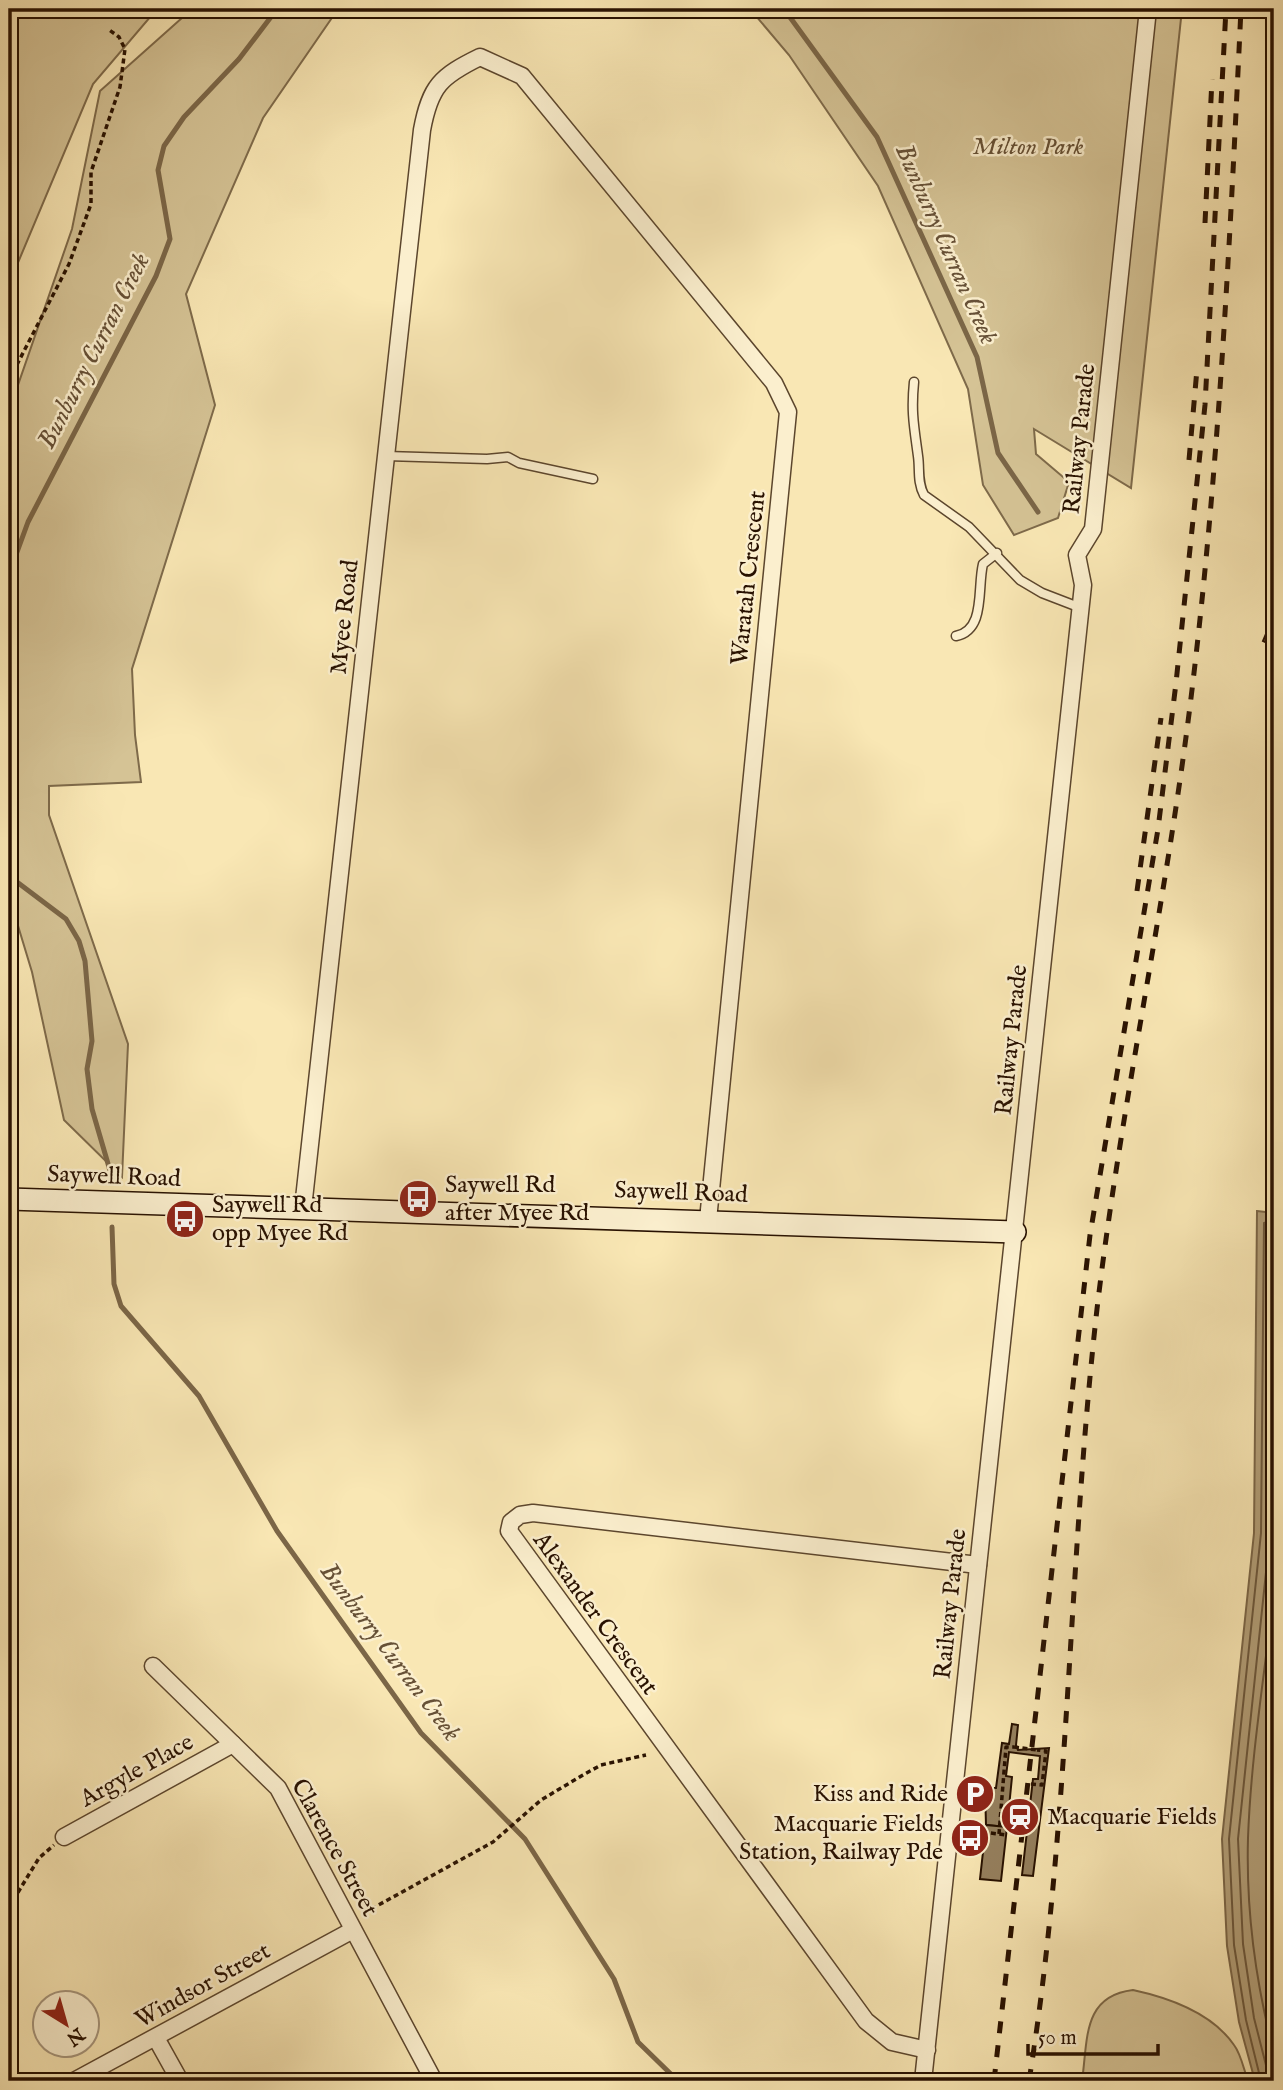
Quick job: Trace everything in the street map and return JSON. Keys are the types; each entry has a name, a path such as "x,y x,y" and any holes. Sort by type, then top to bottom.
{"street":[{"name":"Railway Parade","path":"923,2081 1081,608 1083,585 1077,555 1093,529 1148,9"},
{"name":"Myee Road","path":"303,1209 427,104 436,86 451,72 480,57"},
{"name":"Waratah Crescent","path":"480,57 522,76 774,383 788,412 708,1220"},
{"name":"Saywell Road","path":"9,1199 708,1220 1015,1233"},
{"name":"Alexander Crescent","path":"927,2050 892,2042 866,2021 509,1531 510,1521 533,1513 978,1565"},
{"name":"Clarence Street","path":"153,1666 278,1788 434,2081"},
{"name":"Argyle Place","path":"64,1837 233,1744"},
{"name":"Windsor Street","path":"74,2081 353,1930"},
{"path":"156,2038 180,2081"}],"lane":[{"path":"914,382 910,410 919,457 920,488 938,506 969,527 997,553 1020,580 1042,593 1081,608"},
{"path":"386,456 487,459 508,457 519,463 593,479"},
{"path":"956,636 966,634 974,625 983,564 997,553"}],"path":[{"path":"9,380 69,264 91,204 91,172 120,87 125,50 119,37 108,29"},
{"path":"999,1834 1006,1747 1046,1751 1042,1785 1031,1784"},
{"path":"353,1930 360,1915 499,1837 541,1800 601,1765 646,1755"},
{"path":"980,1782 990,1784"},
{"path":"974,1831 1007,1835"},
{"path":"9,1907 38,1858 64,1837"}],"green space":[{"path":"9,9 157,9 93,84 9,284"},
{"path":"192,9 338,9 263,118 186,294 215,405 132,669 135,735 141,782 49,786 49,815 128,1044 122,1177 64,1120 32,972 9,896 9,411 72,229 100,91"},
{"name":"Milton Park","path":"750,9 1182,9 1131,488 1034,429 1036,454 1069,482 1058,518 1014,535 983,485 968,389 878,186 789,55"},
{"path":"1133,1990 1175,2002 1214,2024 1236,2049 1248,2081 1082,2081 1087,2036 1096,2011 1104,2001 1116,1994"}],"water":[{"path":"1257,1211 1274,1213 1274,2081 1255,2081 1239,2022 1227,1946 1222,1839 1254,1533"}],"building":[{"path":"1274,615 1274,646 1263,641"},
{"path":"1012,1724 1018,1725 1018,1750 1049,1748 1033,1876 1022,1875 1033,1779 1038,1779 1040,1756 1009,1752 1006,1776 1012,1777 1007,1827 986,1825 985,1788 996,1788 1002,1743 1009,1744"},
{"path":"986,1825 1007,1827 1001,1881 980,1879"}],"waterway":[{"name":"Bunburry Curran Creek","path":"9,574 28,522 156,276 170,239 158,170 164,146 184,117 239,59 277,9"},
{"name":"Bunburry Curran Creek","path":"784,9 877,137 977,357 998,453 1038,512"},
{"name":"Bunburry Curran Creek","path":"9,876 66,919 79,941 85,961 92,1041 87,1069 92,1109 111,1174"},
{"name":"Bunburry Curran Creek","path":"112,1227 114,1284 121,1306 199,1396 277,1531 421,1733 525,1839 614,1979 638,2042 678,2081"}],"railway":[{"path":"994,2081 1090,1235 1158,829 1176,683 1205,405 1226,9"},
{"path":"1029,2081 1053,1889 1087,1405 1097,1309 1118,1156 1181,775 1201,612 1222,354 1241,9"},
{"path":"1205,223 1212,79"},
{"path":"1189,460 1197,369"},
{"path":"1137,891 1161,718"}],"place":[{"name":"Saywell Rd after Myee Rd","path":"418,1199"},
{"name":"Saywell Rd opp Myee Rd","path":"185,1219"},
{"name":"Kiss and Ride","path":"975,1794"},
{"name":"Macquarie Fields","path":"1020,1817"},
{"name":"Macquarie Fields Station, Railway Pde","path":"970,1838"}]}
